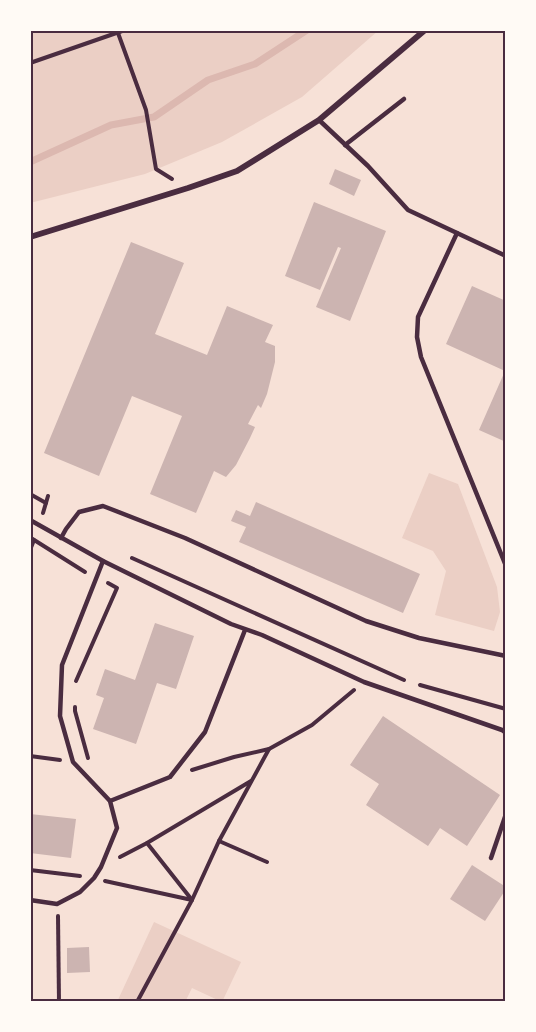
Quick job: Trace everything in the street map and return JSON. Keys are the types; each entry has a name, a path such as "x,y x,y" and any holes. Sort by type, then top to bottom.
{"street":[{"path":"30,237 237,171 320,120 425,30"}],"lane":[{"path":"345,145 404,99"},
{"path":"320,120 368,166 408,210 506,256"},
{"path":"457,233 418,317 417,337 422,357 506,566"},
{"path":"61,538 79,512 103,506 185,538 366,621 418,638 506,656"},
{"path":"30,520 103,561 231,624 262,635 364,682 505,731"},
{"path":"30,900 57,904 80,892 101,867 117,828 110,801 73,762 60,716 62,665 103,561"},
{"path":"110,801 170,777 205,732 245,630"},
{"path":"491,858 506,814"}],"path":[{"path":"30,63 125,30"},
{"path":"118,33 146,110 156,169"},
{"path":"30,494 46,503"},
{"path":"30,537 81,570 117,588 76,681 76,691"},
{"path":"130,558 411,683 506,709"},
{"path":"170,777 234,757 269,749 312,725 364,682"},
{"path":"76,701 75,711 88,757 94,765"},
{"path":"137,1002 269,749"},
{"path":"30,756 73,762"},
{"path":"101,867 147,843 251,781"},
{"path":"219,841 267,862"},
{"path":"147,843 192,900"},
{"path":"30,870 94,878 192,900"},
{"path":"57,904 59,1002"}],"shaded area":[{"path":"30,30 379,30 302,97 222,142 145,174 30,203"},
{"path":"429,473 458,484 497,587 500,612 494,631 435,615 446,571 433,551 402,538"},
{"path":"154,922 241,962 222,1002 192,988 185,1002 117,1002"}],"building":[{"path":"335,169 361,180 354,196 329,184"},
{"path":"314,202 386,231 350,321 316,307 341,248 338,247 320,290 285,276"},
{"path":"131,242 184,263 155,334 207,355 227,306 273,325 265,342 275,346 275,362 261,408 258,405 248,424 255,427 236,465 226,477 214,471 196,513 150,494 182,416 132,396 99,476 44,453"},
{"path":"472,286 506,301 506,442 479,430 505,371 446,344"},
{"path":"256,502 420,574 403,613 239,542 246,527 231,521 236,510 250,516"},
{"path":"155,623 194,636 176,689 157,683 136,744 93,729 104,698 96,695 105,669 135,680"},
{"path":"383,716 500,795 467,846 440,828 428,846 366,805 379,784 350,765"},
{"path":"30,814 76,819 71,858 30,853"},
{"path":"472,865 506,887 485,921 450,899"},
{"path":"89,947 90,972 67,973 67,948"}],"waterway":[{"path":"30,162 111,125 154,117 208,80 255,64 307,30"}]}
